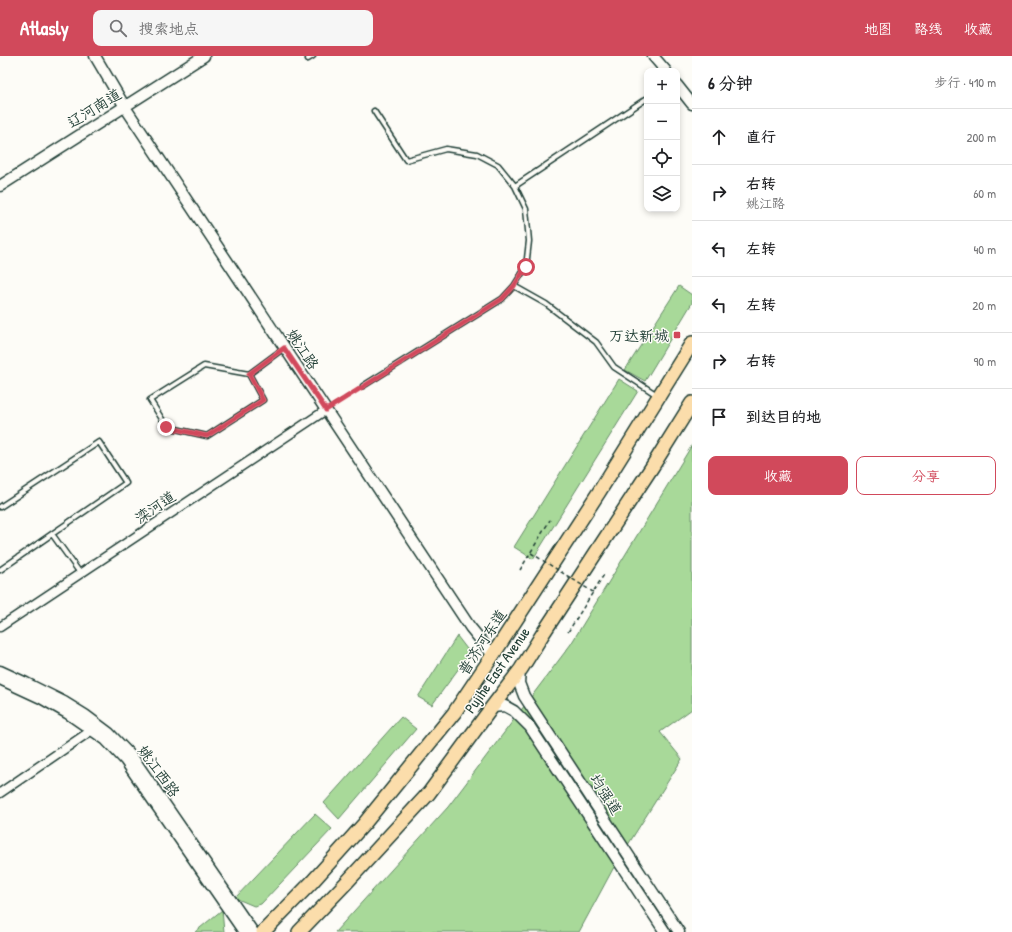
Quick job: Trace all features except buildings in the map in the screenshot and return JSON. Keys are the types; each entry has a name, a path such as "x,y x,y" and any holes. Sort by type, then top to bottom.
{"main road":[{"name":"普济河东道","path":"263,932 312,882 364,824 454,713 599,492 692,343"},
{"name":"Pujihe East Avenue","path":"299,932 429,793 521,669 542,634 652,467 692,403"}],"street":[{"name":"姚江路","path":"95,56 125,107 284,348 470,627 493,655"},
{"name":"辽河南道","path":"0,186 204,56"},
{"path":"653,56 663,68"},
{"path":"661,56 671,68"},
{"path":"680,80 692,95"},
{"path":"680,89 692,104"},
{"name":"滦河道","path":"0,627 326,410"},
{"name":"均强道","path":"521,669 518,683 524,696 679,932"},
{"name":"姚江西路","path":"0,671 64,702 110,733 133,758 254,932"},
{"name":"姚江西路","path":"0,679 42,698 106,740 125,760 244,932"},
{"name":"均强道","path":"492,707 505,706 514,711 530,727 665,932"},
{"path":"0,793 92,730"}],"lane":[{"path":"308,60 313,56"},
{"path":"515,186 644,100"},
{"path":"364,386 502,299 514,286 526,267 529,241 526,209 515,186 498,165 477,154 446,149 406,160 374,111"},
{"path":"514,286 546,304 596,342 614,367 659,396"},
{"path":"249,374 263,400 207,436 166,427 150,400 204,366 249,374 284,348"},
{"path":"0,507 99,442 126,483 0,570"},
{"path":"52,534 80,573"}],"path":[{"path":"326,410 364,386"},
{"path":"520,570 550,520"},
{"path":"531,553 593,592"},
{"path":"568,632 605,572"}],"green space":[{"path":"679,286 692,295 692,303 645,381 625,370"},
{"path":"619,379 638,391 533,559 514,547"},
{"path":"692,445 692,709 660,732 682,759 614,867 579,932 335,932 448,807 571,644"},
{"path":"457,636 470,653 432,705 418,697"},
{"path":"401,717 416,729 339,819 324,803"},
{"path":"315,814 332,829 261,904 254,906 235,898"},
{"path":"222,910 224,932 195,932"}],"place":[{"name":"万达新城","path":"677,335"}],"route":[{"path":"166,427 207,436 263,400 249,374 284,348 326,410 502,299 514,286 526,267"}]}
